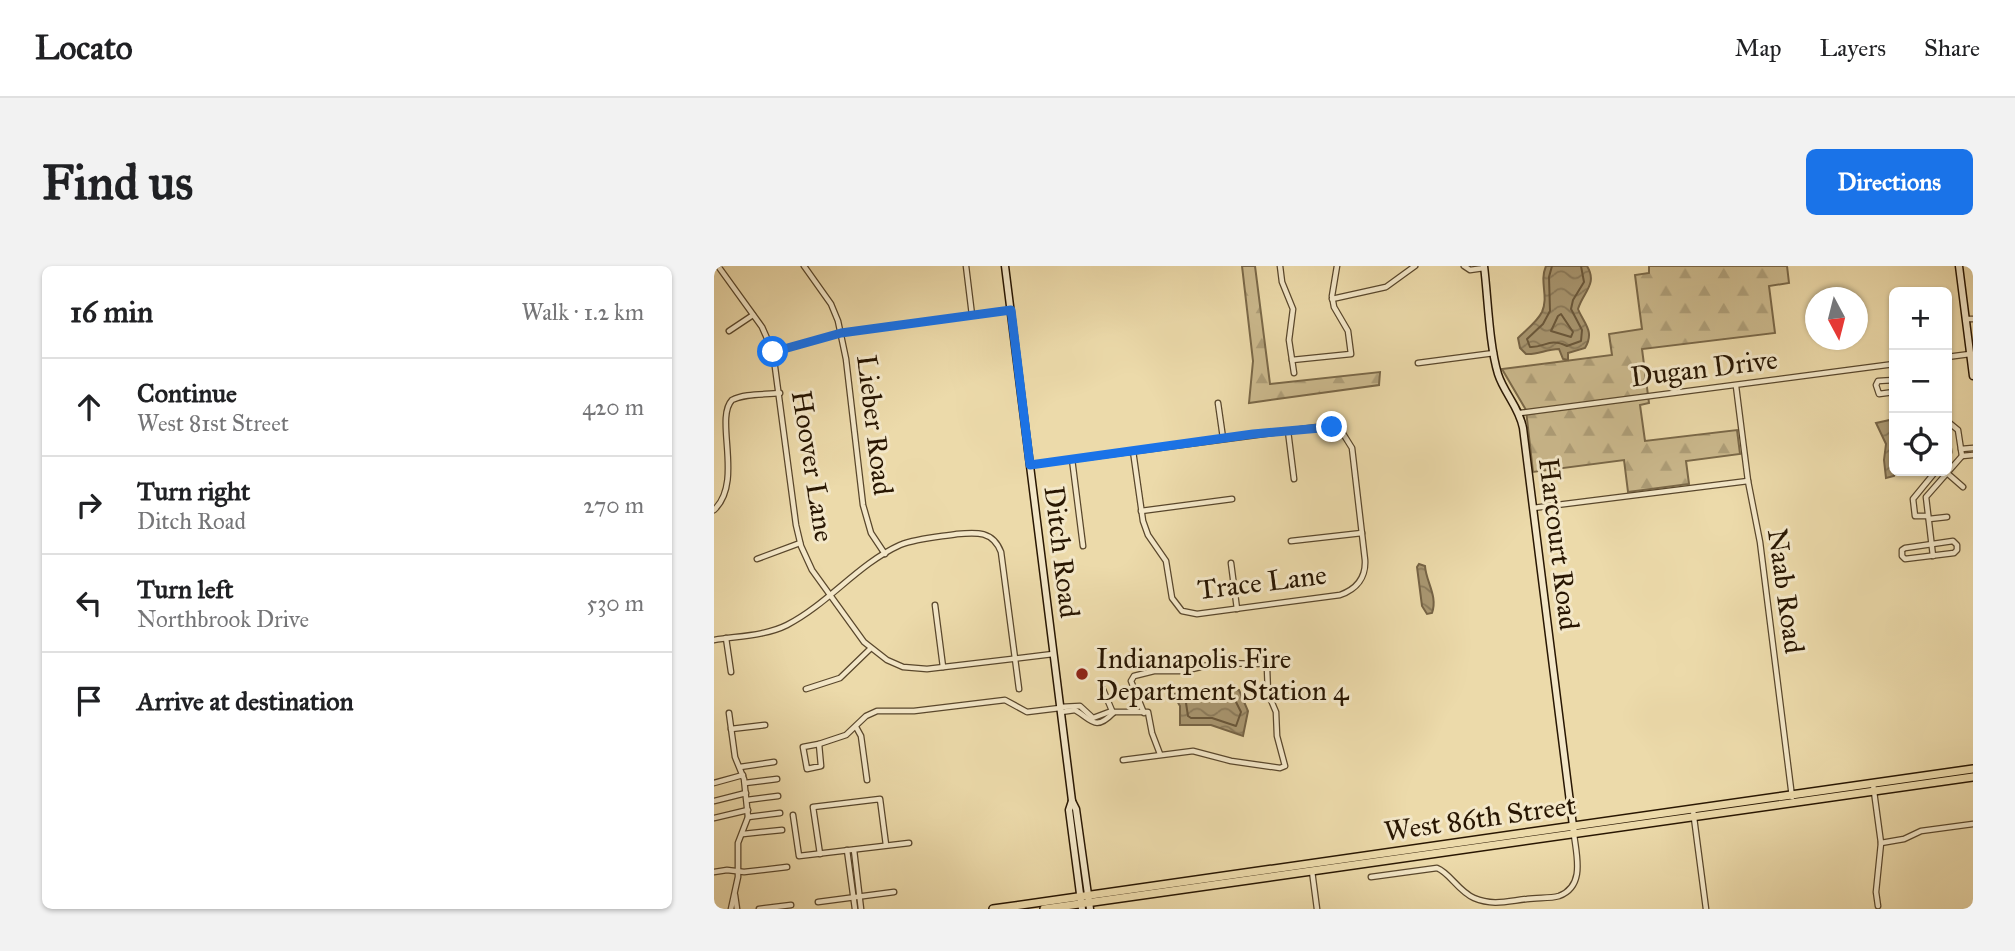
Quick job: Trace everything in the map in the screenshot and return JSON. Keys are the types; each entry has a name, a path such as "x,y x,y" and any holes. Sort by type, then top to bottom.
{"main road":[{"name":"Ditch Road","path":"1005,266 1072,801 1076,809 1085,903"},
{"path":"1959,266 1969,317 1973,376"},
{"name":"Harcourt Road","path":"1484,267 1494,353 1502,383 1520,413 1573,830"},
{"name":"West 86th Street","path":"1874,788 1973,769"},
{"name":"West 86th Street","path":"1044,909 1312,867 1792,799 1973,777"},
{"name":"West 86th Street","path":"993,909 1085,903"}],"street":[{"name":"Hoover Lane","path":"718,266 765,333 773,352 800,543 810,567 870,649 888,661 904,667 923,669 1053,654"},
{"name":"Lieber Road","path":"804,266 833,307 841,333 863,505 871,533 885,554"},
{"path":"966,266 972,315"},
{"path":"1280,266 1281,279 1293,309 1289,338 1294,373"},
{"path":"1292,360 1351,354 1348,331 1332,299 1337,266"},
{"path":"1332,299 1386,287 1415,266"},
{"path":"1466,266 1470,270 1484,267"},
{"path":"773,352 841,333 1011,310"},
{"path":"729,331 753,315"},
{"path":"1418,363 1494,353"},
{"path":"1952,356 1970,354"},
{"name":"Dugan Drive","path":"1520,413 1889,365"},
{"path":"1889,381 1878,382 1876,385 1880,394 1889,393"},
{"name":"Naab Road","path":"1736,386 1748,481 1760,542 1792,799"},
{"path":"720,412 725,405 736,399 780,393"},
{"path":"1218,403 1223,438"},
{"path":"1030,465 1325,426 1342,432 1352,448 1362,533 1290,541"},
{"path":"1952,426 1958,430 1962,456"},
{"path":"1288,431 1294,479"},
{"path":"1961,449 1973,448"},
{"path":"714,510 725,493 720,451"},
{"path":"1133,451 1142,511 1232,499"},
{"path":"1952,467 1962,456 1973,455"},
{"path":"1072,459 1083,545"},
{"path":"1933,476 1913,498 1915,516 1947,517"},
{"path":"1933,556 1927,496 1944,476"},
{"path":"1950,476 1963,487"},
{"path":"1533,508 1748,481"},
{"name":"Trace Lane","path":"1142,511 1147,533 1166,561 1172,598 1181,610 1197,614 1348,592 1359,583 1365,571 1362,533"},
{"path":"714,640 763,633 797,620 885,554 902,545 925,538 973,532 991,537 1002,552 1019,689"},
{"path":"1953,541 1957,544 1958,549 1954,553 1933,556 1905,559 1901,552 1905,548 1931,544 1953,541"},
{"path":"757,559 800,543"},
{"path":"1231,563 1237,609"},
{"path":"935,605 943,667"},
{"path":"726,638 730,672"},
{"path":"806,689 840,678 870,649"},
{"path":"1123,760 1194,751 1231,761 1284,767 1277,736 1276,712 1268,693 1266,666 1217,663 1181,672 1152,672 1131,678 1160,754"},
{"path":"1102,687 1113,713"},
{"path":"819,744 821,766 807,769 803,747 839,738 856,727 866,716 879,710 914,711 1005,700 1027,712 1080,706 1093,718 1101,719 1113,713 1146,713"},
{"path":"729,713 735,757 743,775 748,810 743,835 738,843 738,872 731,909"},
{"path":"731,729 765,725"},
{"path":"856,727 861,736 867,780"},
{"path":"740,767 774,762"},
{"path":"714,783 743,775"},
{"path":"744,783 777,779"},
{"path":"1874,788 1881,843 1876,892 1878,906"},
{"path":"714,801 746,793"},
{"path":"747,800 778,796"},
{"path":"820,854 813,807 880,799 886,845"},
{"path":"714,818 748,810"},
{"path":"748,817 779,813"},
{"path":"1694,813 1706,909"},
{"path":"793,815 799,856 909,843"},
{"path":"1881,843 1904,839 1922,831 1973,824"},
{"path":"743,835 782,830"},
{"path":"1371,877 1439,869 1469,896 1501,906 1554,897 1569,890 1575,881 1578,870 1573,830"},
{"path":"854,849 857,897 855,909"},
{"path":"847,850 861,909"},
{"path":"714,872 787,867"},
{"path":"1312,867 1317,909"},
{"path":"818,902 894,892"},
{"path":"735,895 737,909"},
{"path":"759,909 791,905"}],"green space":[{"path":"1242,266 1255,266 1270,384 1380,372 1379,385 1249,403 1253,361"},
{"path":"1649,266 1787,266 1789,283 1769,286 1775,333 1642,349 1649,403 1640,405 1645,441 1737,430 1740,454 1686,461 1689,484 1628,492 1624,460 1533,472 1526,410 1502,369 1612,355 1609,334 1642,329 1635,275 1649,273"}],"water":[{"path":"1546,266 1587,266 1590,272 1590,283 1578,309 1588,328 1588,342 1585,348 1568,353 1568,360 1563,359 1559,349 1526,354 1520,348 1518,338 1537,319 1544,306 1543,278"},
{"path":"1889,420 1889,476 1894,476 1886,478 1886,444 1876,423"},
{"path":"1419,564 1425,566 1433,595 1432,613 1427,614 1422,606 1417,567"},
{"path":"1239,690 1248,711 1243,736 1211,725 1180,725 1180,706 1173,694"}],"place":[{"name":"Indianapolis Fire Department Station 4","path":"1082,674"}],"route":[{"path":"773,352 841,333 1011,310 1030,465 1253,434 1332,427"}]}
